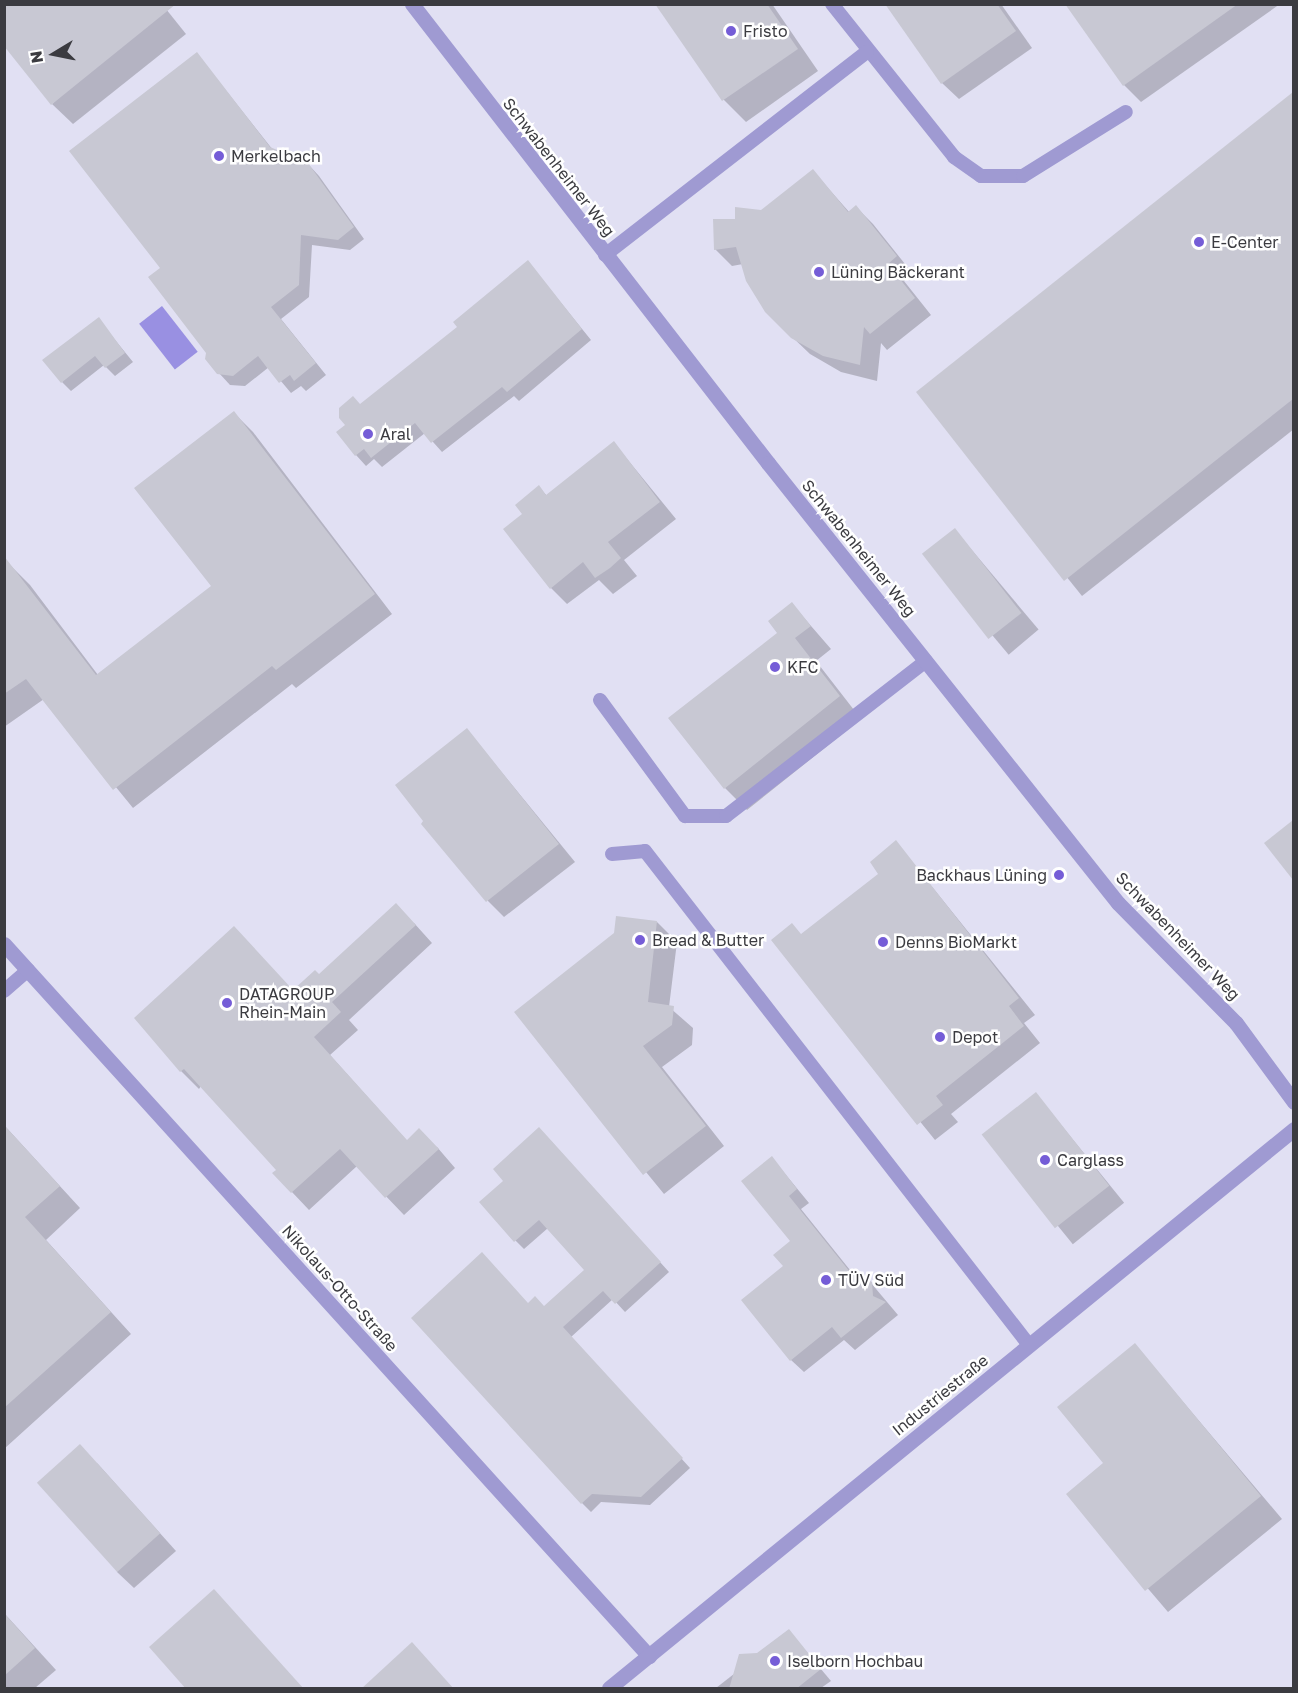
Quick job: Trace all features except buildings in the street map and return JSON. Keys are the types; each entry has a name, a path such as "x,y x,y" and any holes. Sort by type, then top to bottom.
{"street":[{"name":"Schwabenheimer Weg","path":"412,4 605,255 1118,903 1236,1023 1293,1102"},
{"name":"Nikolaus-Otto-Straße","path":"4,944 649,1656"},
{"name":"Industriestraße","path":"609,1689 1293,1129"}],"lane":[{"path":"832,4 867,52 954,158 981,176 1023,176 1125,112"},
{"path":"605,255 867,52"},
{"path":"600,700 684,816 726,816 926,661"},
{"path":"612,854 645,851 1029,1345"},
{"path":"4,991 28,970"}],"shaded area":[{"path":"5,5 1293,5 1293,1688 5,1688"},
{"path":"162,306 198,352 175,370 139,324"}],"place":[{"name":"Fristo","path":"731,31"},
{"name":"Merkelbach","path":"219,156"},
{"name":"E-Center","path":"1199,242"},
{"name":"Lüning Bäckerant","path":"819,272"},
{"name":"Aral","path":"368,434"},
{"name":"KFC","path":"775,667"},
{"name":"Backhaus Lüning","path":"1059,875"},
{"name":"Bread & Butter","path":"640,940"},
{"name":"Denns BioMarkt","path":"883,942"},
{"name":"DATAGROUP Rhein-Main","path":"227,1003"},
{"name":"Depot","path":"940,1037"},
{"name":"Carglass","path":"1045,1160"},
{"name":"TÜV Süd","path":"826,1280"},
{"name":"Iselborn Hochbau","path":"775,1661"}]}
